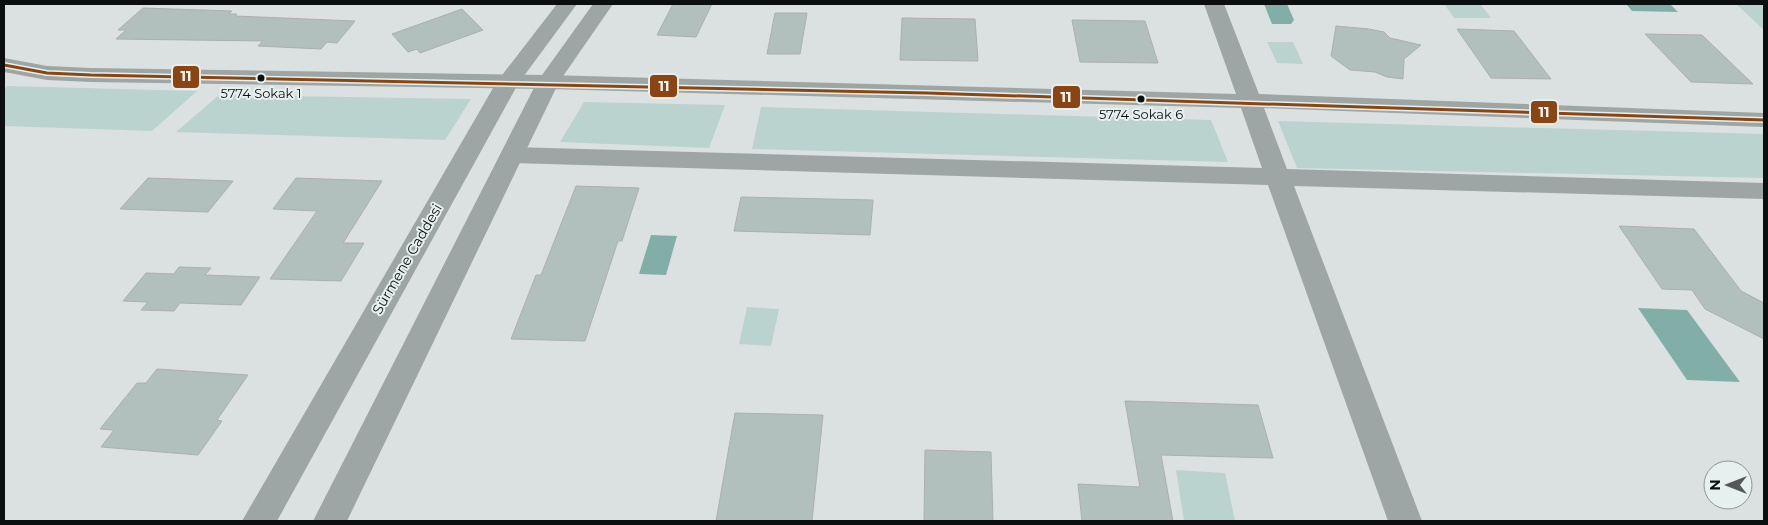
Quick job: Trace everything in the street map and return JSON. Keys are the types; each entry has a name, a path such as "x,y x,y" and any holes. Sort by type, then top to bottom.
{"street":[{"name":"Sürmene Caddesi","path":"259,521 507,83 566,4"},
{"path":"330,521 548,82 603,4"},
{"path":"1214,4 1405,521"},
{"path":"4,65 47,73 91,75 507,83 548,82 1250,101 1764,120"},
{"path":"512,155 1764,191"}],"shaded area":[{"path":"1264,4 1287,4 1294,20 1291,24 1272,24"},
{"path":"1626,4 1670,4 1678,12 1632,11"},
{"path":"1736,4 1764,4 1764,30"},
{"path":"1445,5 1481,5 1491,18 1454,18"},
{"path":"1267,42 1293,42 1303,64 1277,63"},
{"path":"7,86 197,91 152,131 4,126 4,89"},
{"path":"219,95 471,99 445,140 176,132"},
{"path":"584,102 725,105 709,148 560,142"},
{"path":"761,107 1211,120 1228,162 752,149"},
{"path":"1278,121 1764,134 1764,178 1297,168"},
{"path":"651,235 677,236 666,275 639,274"},
{"path":"747,307 779,309 771,346 739,344"},
{"path":"1638,308 1687,310 1740,382 1687,380"},
{"path":"1176,470 1225,473 1235,521 1184,521"}],"building":[{"path":"673,4 712,4 696,37 657,35"},
{"path":"143,8 232,11 229,14 237,14 235,16 355,21 337,43 327,42 321,49 258,46 263,41 116,39 126,30 118,30"},
{"path":"462,9 483,30 420,53 417,49 408,52 392,34"},
{"path":"775,13 807,13 800,54 767,54"},
{"path":"902,18 975,19 978,61 900,60"},
{"path":"1072,20 1145,21 1158,63 1080,62"},
{"path":"1336,26 1384,32 1390,38 1421,45 1404,59 1403,79 1387,77 1375,72 1350,70 1331,56"},
{"path":"1457,29 1514,31 1551,79 1491,78"},
{"path":"1645,34 1702,35 1753,84 1691,82"},
{"path":"148,178 233,181 208,212 120,209"},
{"path":"296,178 382,181 343,243 364,243 341,281 270,279 317,211 273,209"},
{"path":"576,186 639,188 622,241 618,241 585,341 511,339 536,275 541,275"},
{"path":"741,197 873,200 870,235 734,231"},
{"path":"1619,226 1694,229 1741,291 1764,303 1764,339 1705,309 1692,290 1662,289"},
{"path":"179,267 211,268 205,275 260,277 241,305 180,303 174,311 141,310 148,302 123,301 146,273 174,274"},
{"path":"157,369 248,375 217,420 222,421 198,455 101,447 114,430 100,429 137,383 146,383"},
{"path":"1125,401 1258,405 1273,458 1161,455 1173,521 1082,521 1078,484 1140,487"},
{"path":"735,413 823,415 812,521 716,521"},
{"path":"925,450 991,452 993,521 924,521"}],"transit line":[{"name":"11","path":"4,65 47,73 91,75 927,93 1346,105 1764,120"}],"place":[{"name":"5774 Sokak 1","path":"261,78"},
{"name":"5774 Sokak 6","path":"1141,99"}]}
